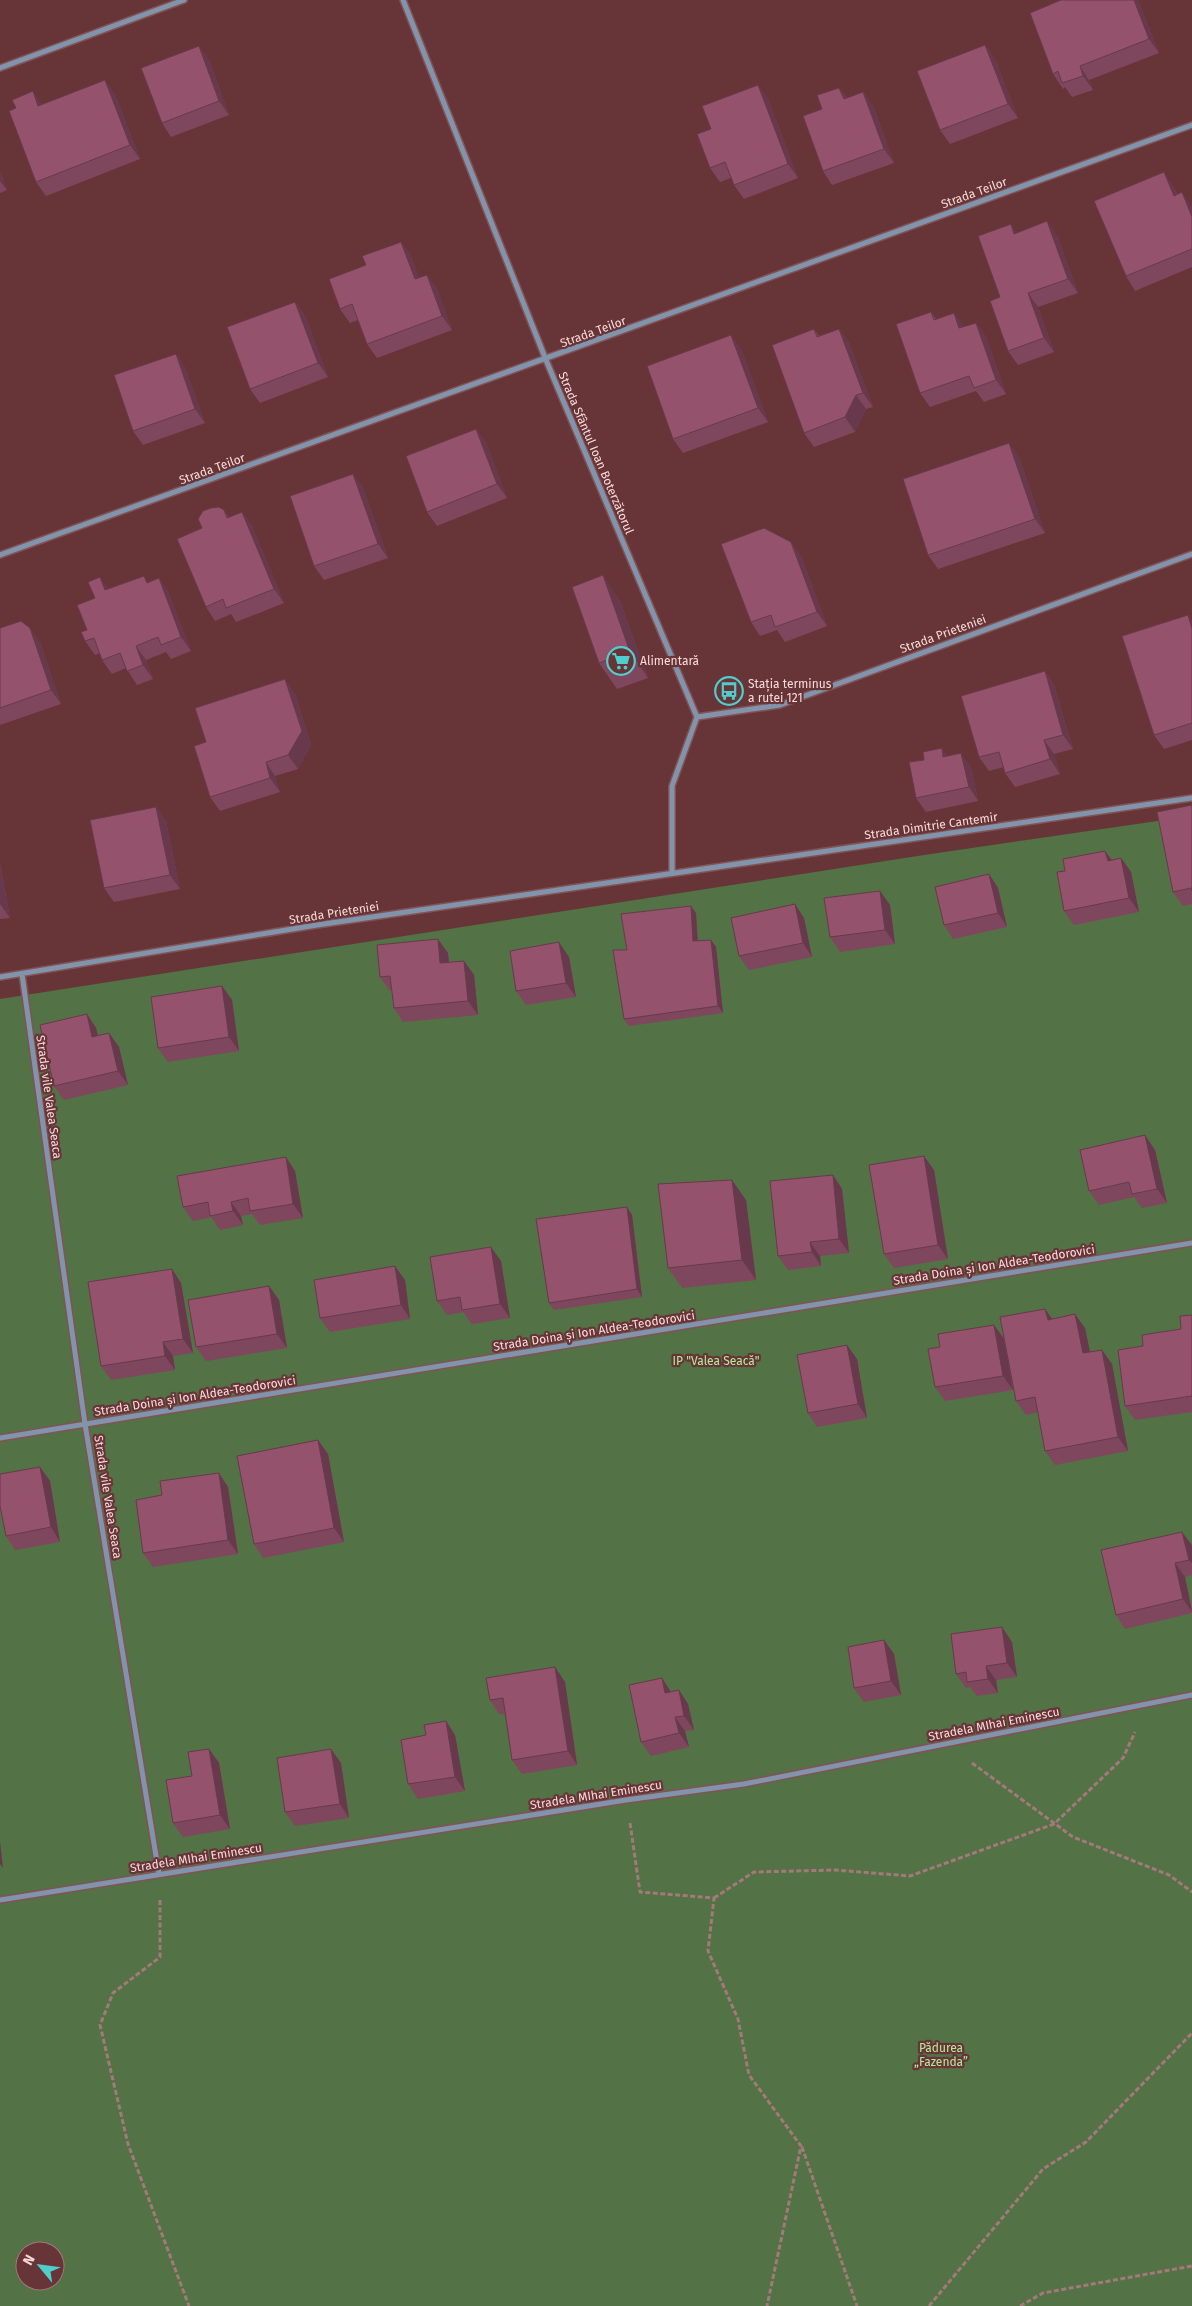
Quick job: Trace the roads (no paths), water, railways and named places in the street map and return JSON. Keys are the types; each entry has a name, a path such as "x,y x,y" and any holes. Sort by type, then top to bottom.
{"street":[{"path":"0,68 184,0"},
{"name":"Strada Sfântul Ioan Boterzătorul","path":"403,0 546,360 697,717"},
{"name":"Strada Teilor","path":"0,555 546,360 1192,124"},
{"name":"Strada Prieteniei","path":"697,717 780,705 1192,554"},
{"path":"672,873 672,786 697,717"},
{"name":"Strada Dimitrie Cantemir","path":"672,873 1192,798"},
{"name":"Strada Prieteniei","path":"0,978 317,925 672,873"},
{"name":"Strada vile Valea Seaca","path":"22,974 85,1424 159,1874"},
{"name":"Strada Doina și Ion Aldea-Teodorovici","path":"0,1438 1192,1243"},
{"name":"Stradela MIhai Eminescu","path":"0,1900 626,1800 744,1784 1192,1695"}],"place":[{"name":"Alimentară","path":"621,661"},
{"name":"Stația terminus a rutei 121","path":"729,691"}],"park label":[{"name":"IP \"Valea Seacă\"","path":"716,1361"},
{"name":"Pădurea „Fazenda”","path":"941,2055"}]}
